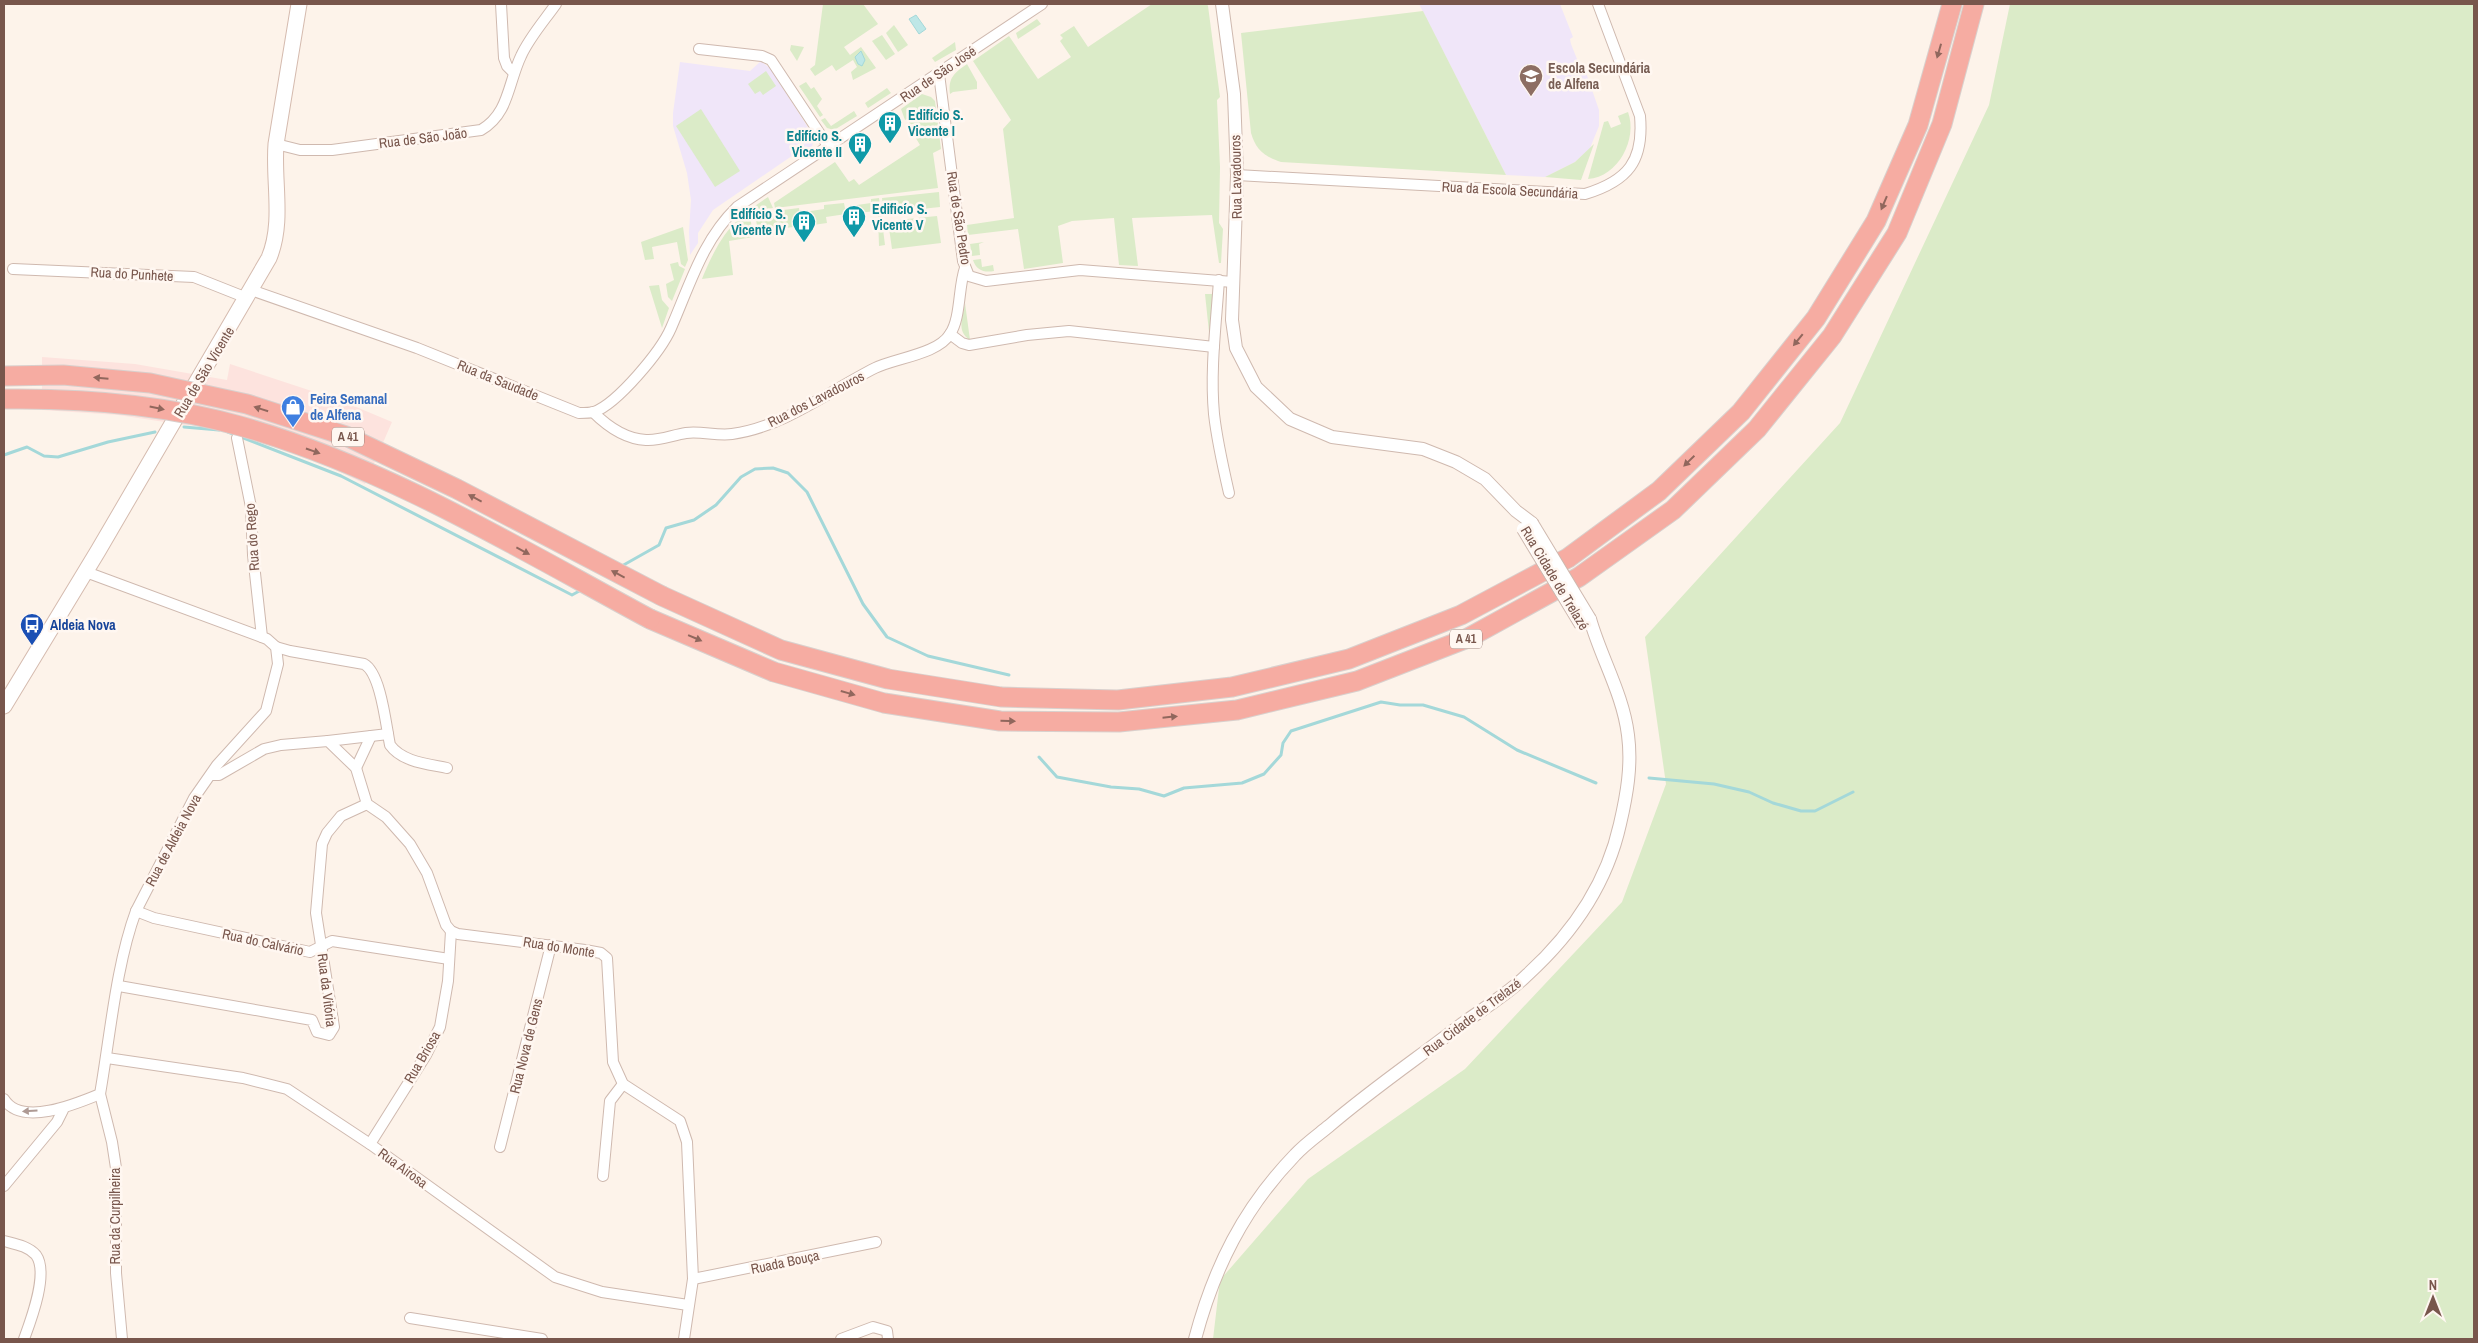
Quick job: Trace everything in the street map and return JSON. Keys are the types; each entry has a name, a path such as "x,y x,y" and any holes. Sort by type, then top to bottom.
{"highway":[{"name":"A 41","path":"4,376 63,375 150,383 247,404 346,436 457,489 662,596 781,650 888,679 1002,697 1118,700 1232,688 1349,659 1461,616 1576,552 1659,491 1741,412 1816,318 1876,221 1918,125 1952,4"},
{"name":"A 41","path":"4,399 60,398 145,406 240,426 328,456 444,509 650,619 774,672 884,703 1000,721 1119,722 1237,710 1357,681 1468,638 1578,577 1672,510 1757,429 1832,336 1897,232 1942,124 1974,4"}],"main road":[{"name":"Rua de São Vicente","path":"4,706 86,572 269,258 278,229 274,165 276,144 299,4"}],"street":[{"path":"501,4 504,58 507,66 514,73"},
{"name":"Rua de São João","path":"276,144 300,150 332,150 475,132 490,124 503,107 514,73 526,48 556,4"},
{"name":"Rua de São José","path":"593,412 608,404 620,394 664,341 702,255 718,228 737,207 1042,4"},
{"name":"Rua Lavadouros","path":"1222,4 1234,94 1237,175 1232,320 1237,350"},
{"name":"Rua da Escola Secundária","path":"1237,175 1585,194 1607,187 1623,176 1636,158 1642,134 1640,116 1598,4"},
{"path":"699,49 762,56 770,60 828,146"},
{"name":"Rua de São Pedro","path":"939,74 965,268 970,276 986,281 1068,270 1233,282"},
{"path":"965,268 960,281 954,322 950,334 962,343 969,345 1027,335 1069,331 1214,347"},
{"name":"Rua do Punhete","path":"13,269 194,277 249,294"},
{"path":"1220,280 1214,347 1214,412 1217,442 1229,493"},
{"name":"Rua da Saudade","path":"249,294 417,348 579,413 593,412"},
{"name":"Rua dos Lavadouros","path":"593,412 613,429 646,441 689,433 730,435 774,423 876,368 942,343 950,334"},
{"name":"Rua Cidade de Trelazé","path":"1195,1339 1207,1295 1228,1248 1259,1198 1296,1154 1350,1108 1527,976 1569,932 1600,884 1616,841 1628,787 1628,735 1620,698 1597,642 1586,622 1528,526 1516,511 1485,479 1456,462 1423,449 1332,437 1290,419 1256,387 1237,350"},
{"name":"Rua do Rego","path":"237,438 251,507 253,555 262,637"},
{"path":"86,572 262,637 276,647 290,652 364,664 370,667 376,679 390,745 395,752 410,760 447,768"},
{"name":"Rua de Aldeia Nova","path":"100,1094 130,925 194,798 217,765 266,710 278,664 276,647"},
{"path":"211,775 219,776 264,750 282,746 388,734"},
{"path":"356,768 371,736"},
{"path":"328,741 356,768 367,804 386,817 410,844 427,872 446,925 451,931"},
{"name":"Rua da Vitória","path":"118,986 312,1020 317,1032 329,1035 334,1027 316,914 322,844 327,833 341,816 367,804"},
{"name":"Rua do Calvário","path":"136,911 154,918 310,952 332,940 449,959"},
{"name":"Rua do Monte","path":"451,931 458,934 601,953 607,958 613,1062 623,1084"},
{"name":"Rua Briosa","path":"370,1144 426,1055 440,1027 451,931"},
{"name":"Rua Nova de Gens","path":"500,1147 551,946"},
{"name":"Rua Airosa","path":"107,1058 243,1078 287,1089 370,1144 555,1277 602,1292 688,1305"},
{"path":"603,1176 610,1101 623,1084 680,1121 685,1130 687,1142 693,1279 684,1339"},
{"path":"4,1099 9,1108 18,1112 63,1110 100,1094"},
{"name":"Rua da Curpilheira","path":"100,1094 112,1142 116,1168 116,1273 122,1339"},
{"path":"4,1186 57,1122 63,1110"},
{"path":"4,1241 24,1246 36,1255 41,1271 38,1292 24,1339"},
{"name":"Ruada Bouça","path":"693,1279 876,1242"},
{"path":"410,1318 542,1339"},
{"path":"841,1339 873,1328 887,1335"}],"shaded area":[{"name":"Escola Secundária de Alfena","path":"1419,4 1560,4 1573,37 1570,39 1571,44 1579,64 1583,64 1599,110 1599,126 1590,148 1575,162 1545,177 1506,175"},
{"path":"680,62 750,71 760,62 763,63 770,68 814,137 812,147 802,149 713,210 698,233 698,243 690,255 691,200 687,173 673,126"},
{"path":"42,357 135,364 227,380 230,364 342,401 392,422 365,484 334,469 236,429 185,425 118,415 42,410"}],"green space":[{"path":"823,4 863,4 878,24 844,47 850,55 861,47 876,68 853,80 851,72 857,67 853,60 836,71 832,65 815,76 810,69 815,65"},
{"path":"1152,4 1207,4 1208,6 1220,97 1217,100 1220,167 1219,223 1223,229 1221,263 1219,263 1212,215 1132,218 1138,266 1119,265 1114,218 1072,221 1058,226 1063,263 1024,269 1018,229 968,235 967,225 1014,218 1003,129 1011,120 973,61 1009,36 1038,79 1071,57 1060,41 1063,38 1060,35 1074,26 1088,47"},
{"path":"2010,4 2474,4 2474,1339 1213,1339 1220,1280 1308,1179 1465,1069 1622,902 1666,784 1645,637 1840,423 1989,105"},
{"path":"1423,11 1506,175 1281,162 1265,155 1258,148 1251,133 1241,33"},
{"path":"1037,19 1041,24 1018,39 1016,33"},
{"path":"894,25 908,45 898,52 886,33"},
{"path":"882,35 895,54 886,60 872,41"},
{"path":"955,42 956,50 935,62 932,58"},
{"path":"791,45 804,47 797,61 790,50"},
{"path":"967,64 977,82 977,89 950,94 950,84 953,76"},
{"path":"766,71 776,86 763,95 760,91 755,94 748,84"},
{"path":"806,82 811,89 814,87 822,99 817,106 823,115 820,117 799,86"},
{"path":"887,88 891,93 868,108 865,103"},
{"path":"922,94 931,97 935,101 941,149 933,153 938,188 775,208 774,203 835,162 849,182 854,179 859,185 920,145 914,135 916,133 907,119 905,120 901,109"},
{"path":"701,109 740,171 715,187 676,126"},
{"path":"854,111 857,116 834,130 827,128 821,120 825,118 831,126"},
{"path":"1628,112 1630,134 1628,145 1623,155 1608,171 1599,177 1588,179 1604,122 1608,121 1611,128 1621,124 1618,116"},
{"path":"1594,144 1581,180 1545,177 1575,162"},
{"path":"939,192 940,207 884,213 882,198"},
{"path":"768,197 773,208 749,211 749,210"},
{"path":"879,198 885,245 879,246 878,215 875,215 875,211 851,214 850,206 871,203 871,199"},
{"path":"844,203 846,214 826,217 827,223 806,226 804,212 824,209 824,205"},
{"path":"799,208 801,226 778,229 778,234 758,237 756,218 775,215 775,211"},
{"path":"750,215 753,237 729,241 733,275 702,279 727,231 742,218"},
{"path":"937,216 941,243 892,249 888,221"},
{"path":"683,227 688,260 685,267 681,264 677,242 652,247 654,259 645,260 641,242"},
{"path":"984,242 979,244 980,255 972,256 970,244"},
{"path":"981,259 982,267 993,265 994,271 987,272 978,268 973,260"},
{"path":"678,262 679,266 685,269 672,301 668,297 666,284 674,280 670,264"},
{"path":"659,285 662,300 669,308 662,328 649,286"},
{"path":"1205,294 1214,294 1212,332 1209,332"},
{"path":"965,303 970,340 963,333 962,328"}],"water":[{"path":"916,15 926,29 919,34 909,19"},
{"path":"861,51 865,60 862,66 858,64 855,57"}],"waterway":[{"path":"184,427 219,430"},
{"path":"4,455 27,447 44,456 58,457 108,442 155,432"},
{"path":"228,432 341,476 572,595 583,589"},
{"path":"620,567 659,545 666,528 694,520 716,505 741,477 755,469 773,468 788,473 807,492 863,604 887,637 928,656 1009,675"},
{"path":"1039,757 1057,777 1111,787 1139,789 1164,796 1184,788 1242,783 1264,774 1281,755 1283,743 1291,731 1381,702 1400,705 1423,705 1464,717 1517,750 1596,783"},
{"path":"1649,778 1714,784 1749,792 1773,803 1801,811 1815,811 1853,792"}],"place":[{"name":"Escola Secundária de Alfena","path":"1531,97"},
{"name":"Edifício S. Vicente I","path":"890,144"},
{"name":"Edifício S. Vicente II","path":"860,165"},
{"name":"Edificío S. Vicente V","path":"854,238"},
{"name":"Edifício S. Vicente IV","path":"804,243"},
{"name":"Feira Semanal de Alfena","path":"293,428"},
{"name":"Aldeia Nova","path":"32,646"}]}
